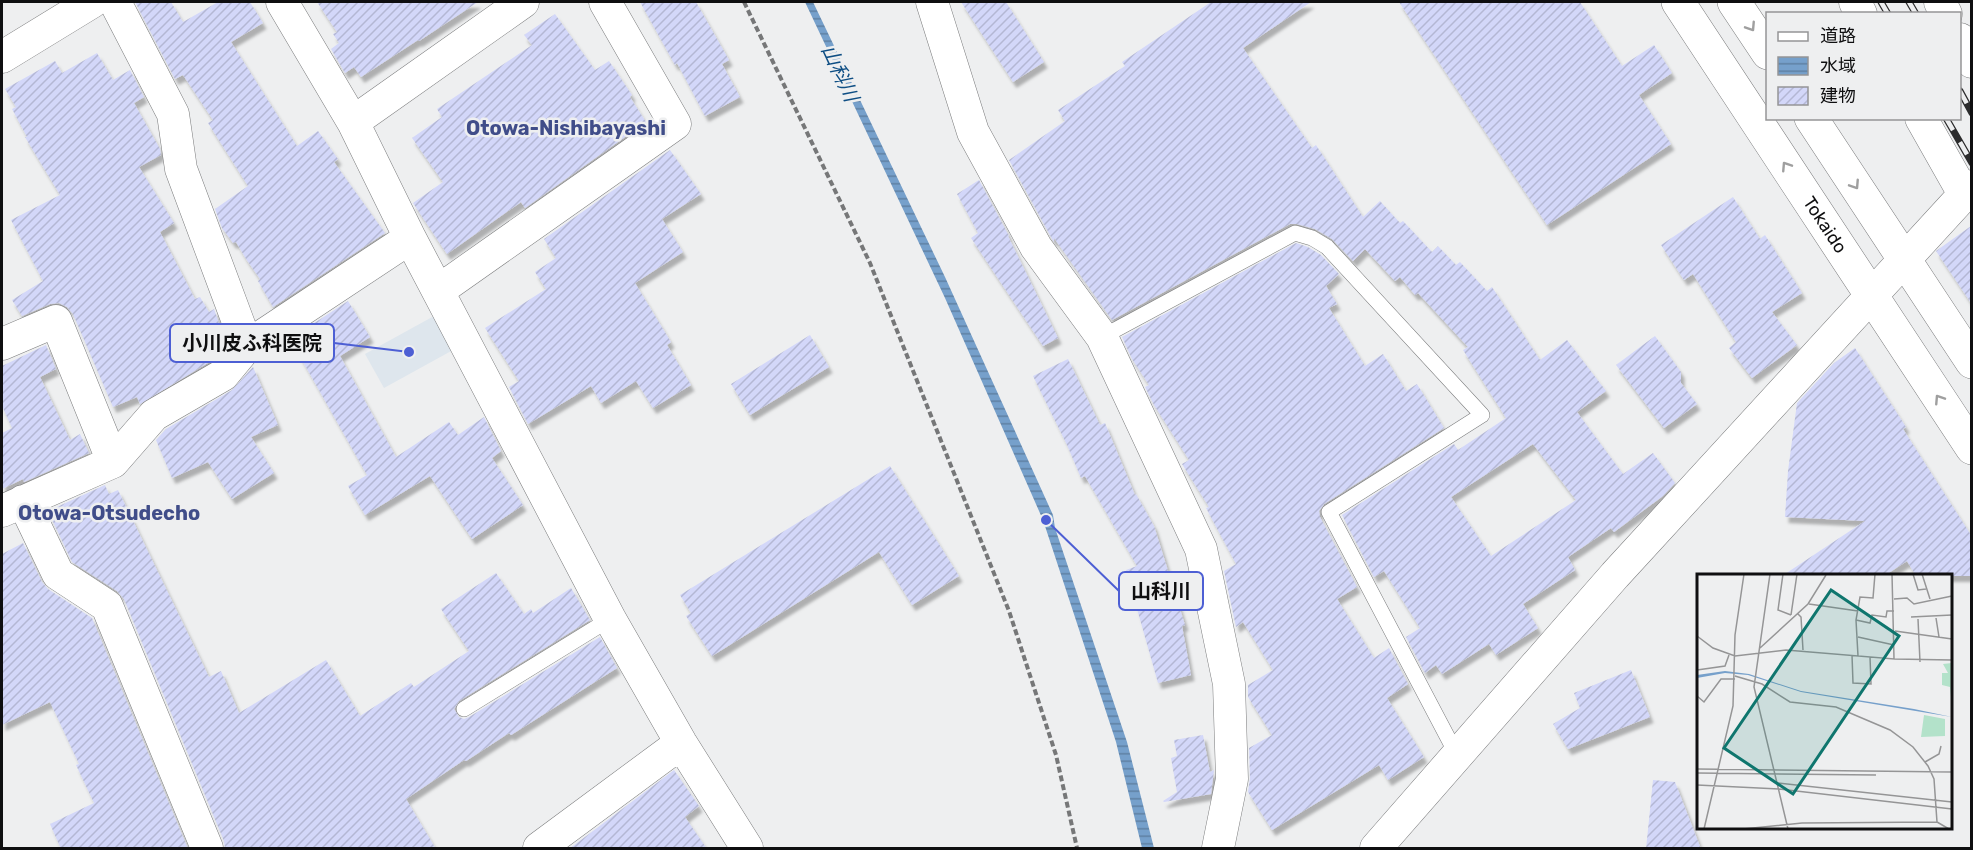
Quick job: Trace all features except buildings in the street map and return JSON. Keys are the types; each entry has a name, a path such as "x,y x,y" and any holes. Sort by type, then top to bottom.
{"highway":[{"name":"Tokaido","path":"1678,2 1971,448"},
{"path":"1734,2 1766,51"},
{"path":"1812,120 1971,362"}],"street":[{"path":"2,57 92,2"},
{"path":"115,2 173,114 181,169 247,346"},
{"path":"282,2 352,122 410,238 610,619 681,743 747,849"},
{"path":"352,122 524,2"},
{"path":"438,291 675,124 604,2"},
{"path":"932,2 973,132 1036,247 1102,337 1201,549 1229,684 1232,778 1218,849"},
{"path":"1961,43 1971,62"},
{"path":"1376,849 1615,575 1968,190 1922,120"},
{"path":"207,849 107,606 58,574 12,506 113,462 154,415 223,375 247,346 410,238"},
{"path":"2,344 56,321 113,462"},
{"path":"539,849 681,743"}],"lane":[{"path":"1102,337 1295,233 1312,238 1327,247 1482,415 1329,512 1458,757"},
{"path":"464,708 610,619"}],"path":[{"path":"744,2 870,263 1010,611 1056,755 1077,849"}],"shaded area":[{"path":"434,316 453,350 384,388 365,354"}],"water":[{"path":"805,2 813,2 945,277 1053,515 1055,528 1127,742 1154,848 1142,848 1116,742 1043,520 945,298"}],"railway":[{"path":"1881,2 1887,12"},
{"path":"1909,2 1915,12"},
{"path":"1961,93 1972,113"},
{"path":"1947,120 1972,163"}],"place":[{"name":"小川皮ふ科医院","path":"409,352"},
{"name":"山科川","path":"1046,520"}],"district":[{"name":"Otowa-Nishibayashi","path":"566,128"},
{"name":"Otowa-Otsudecho","path":"109,513"}]}
